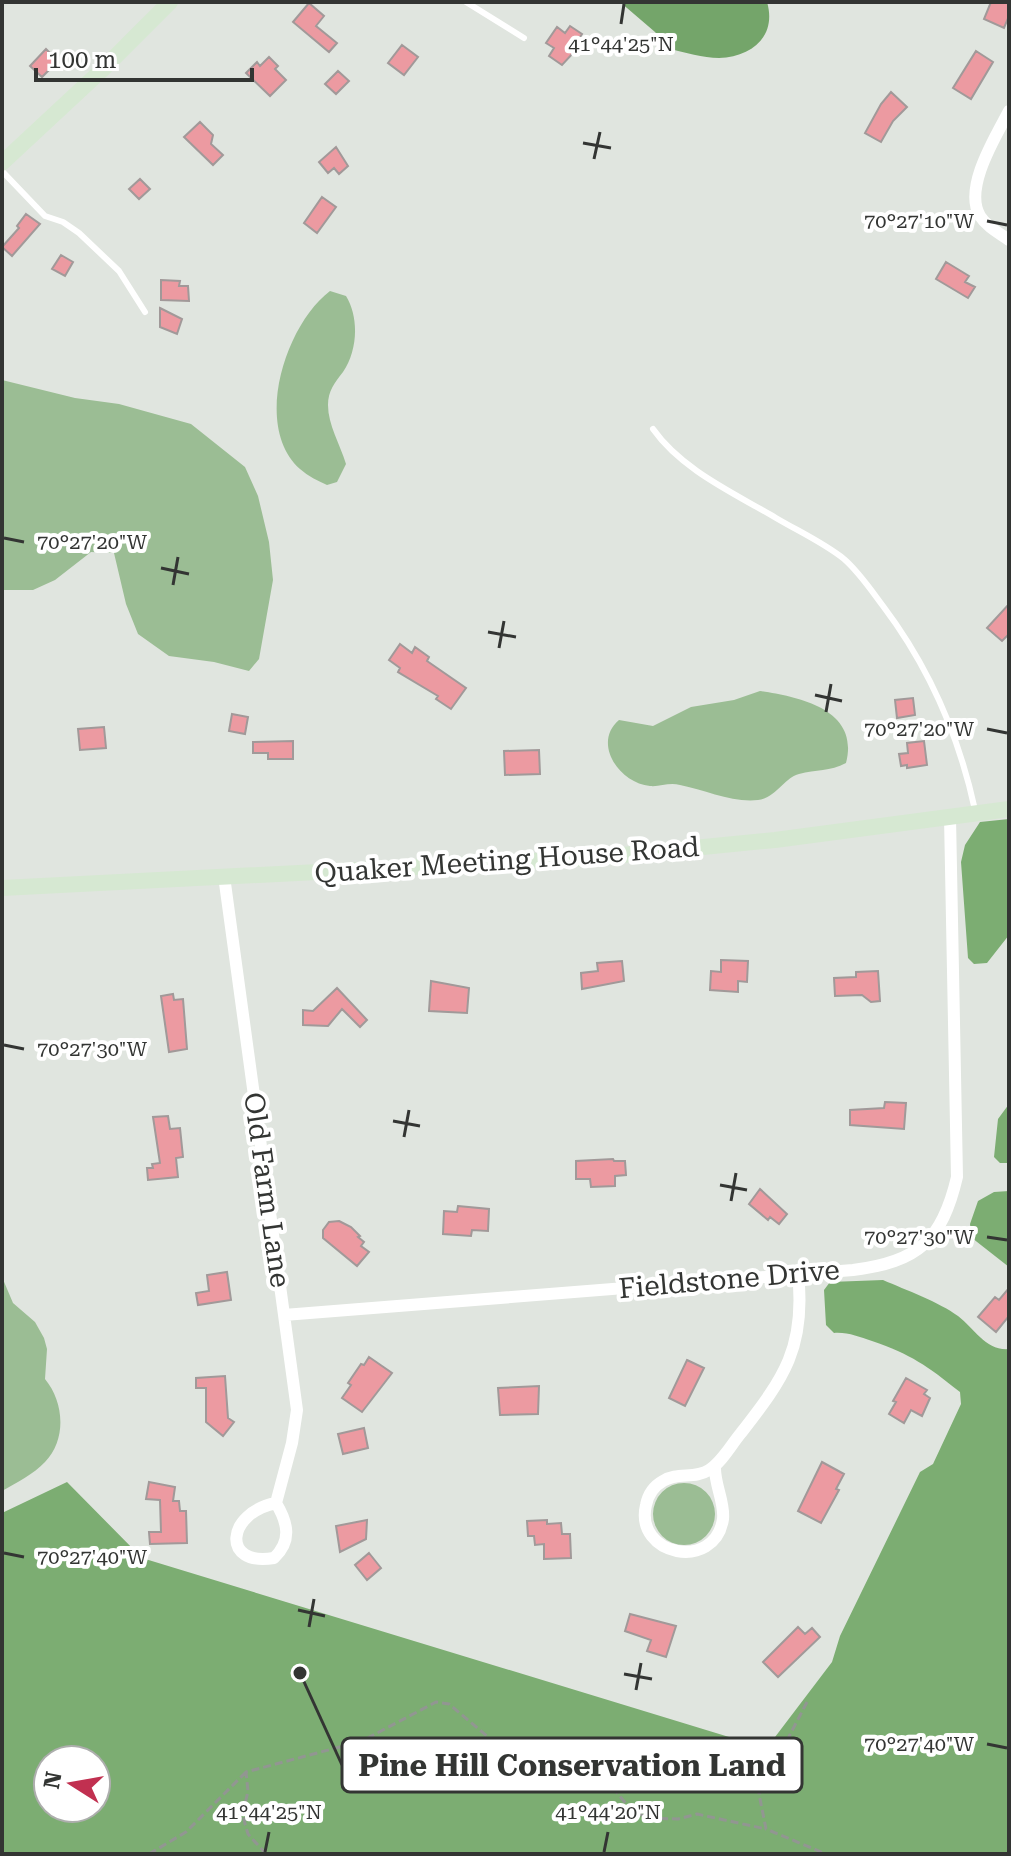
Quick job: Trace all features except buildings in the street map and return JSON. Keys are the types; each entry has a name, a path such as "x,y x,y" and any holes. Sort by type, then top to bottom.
{"main road":[{"path":"2,163 170,2"},
{"name":"Quaker Meeting House Road","path":"2,888 658,852 1009,809"}],"street":[{"path":"1009,111 982,165 976,199 978,213 985,223 1009,240"},
{"name":"Fieldstone Drive","path":"284,1315 884,1266 906,1258 927,1243 951,1203 957,1175 950,817"},
{"name":"Old Farm Lane","path":"224,876 297,1410 276,1503"},
{"path":"715,1466 723,1514 716,1537 706,1547 693,1552 677,1552 661,1545 650,1535 645,1523 647,1498 661,1481 677,1475 698,1475 715,1466 754,1416 791,1358 800,1317 798,1274"},
{"path":"276,1503 286,1521 286,1541 281,1551 274,1558 247,1556 236,1545 243,1518 252,1510 276,1503"}],"lane":[{"path":"466,2 524,38"},
{"path":"2,171 45,216 63,222 79,233 119,271 145,312"},
{"path":"653,429 666,448 843,559 862,578 907,637 931,680 959,752 976,814"}],"path":[{"path":"149,1854 186,1832 246,1772 362,1741 436,1702 449,1704 519,1763 556,1771 594,1765 632,1811 649,1818 678,1819 697,1814 766,1829 826,1854"},
{"path":"766,1829 759,1794 807,1702"},
{"path":"246,1772 245,1824 248,1834 266,1854"}],"shaded area":[{"path":"620,2 767,2 768,25 759,42 742,54 707,57 669,49 655,32"},
{"path":"330,291 346,296 353,314 355,334 352,354 332,387 328,400 330,420 346,464 337,482 327,485 300,469 286,450 278,428 277,402 280,376 289,350 314,306"},
{"path":"2,380 75,398 119,404 191,424 245,467 258,496 269,542 273,580 259,659 249,671 169,656 138,634 126,604 114,553 91,552 55,580 33,590 2,590"},
{"path":"760,691 808,702 835,718 844,730 848,745 846,763 794,776 770,796 748,800 676,784 654,786 639,783 628,778 613,760 608,740 611,729 619,720 653,726 691,707 734,700"},
{"path":"1009,819 1009,935 987,963 974,964 968,958 961,862 965,845 980,822"},
{"path":"1009,1104 1009,1163 1000,1163 994,1157 998,1119"},
{"path":"1009,1191 1009,1267 972,1238 970,1224 978,1201 994,1192"},
{"path":"2,1277 13,1303 35,1322 44,1338 47,1349 45,1379 56,1398 60,1432 45,1462 2,1491"},
{"path":"883,1280 942,1306 958,1316 987,1343 1009,1349 1009,1854 2,1854 2,1513 67,1482 142,1558 752,1744 772,1741 832,1662 840,1636 920,1472 933,1464 961,1404 960,1392 918,1362 872,1341 834,1333 826,1325 824,1290 830,1282"},
{"path":"684,1483 696,1485 706,1492 713,1502 713,1526 706,1536 696,1543 684,1545 672,1543 662,1536 655,1526 653,1514 655,1502 662,1492 672,1485"}],"place":[{"name":"Pine Hill Conservation Land","path":"300,1673"}]}
